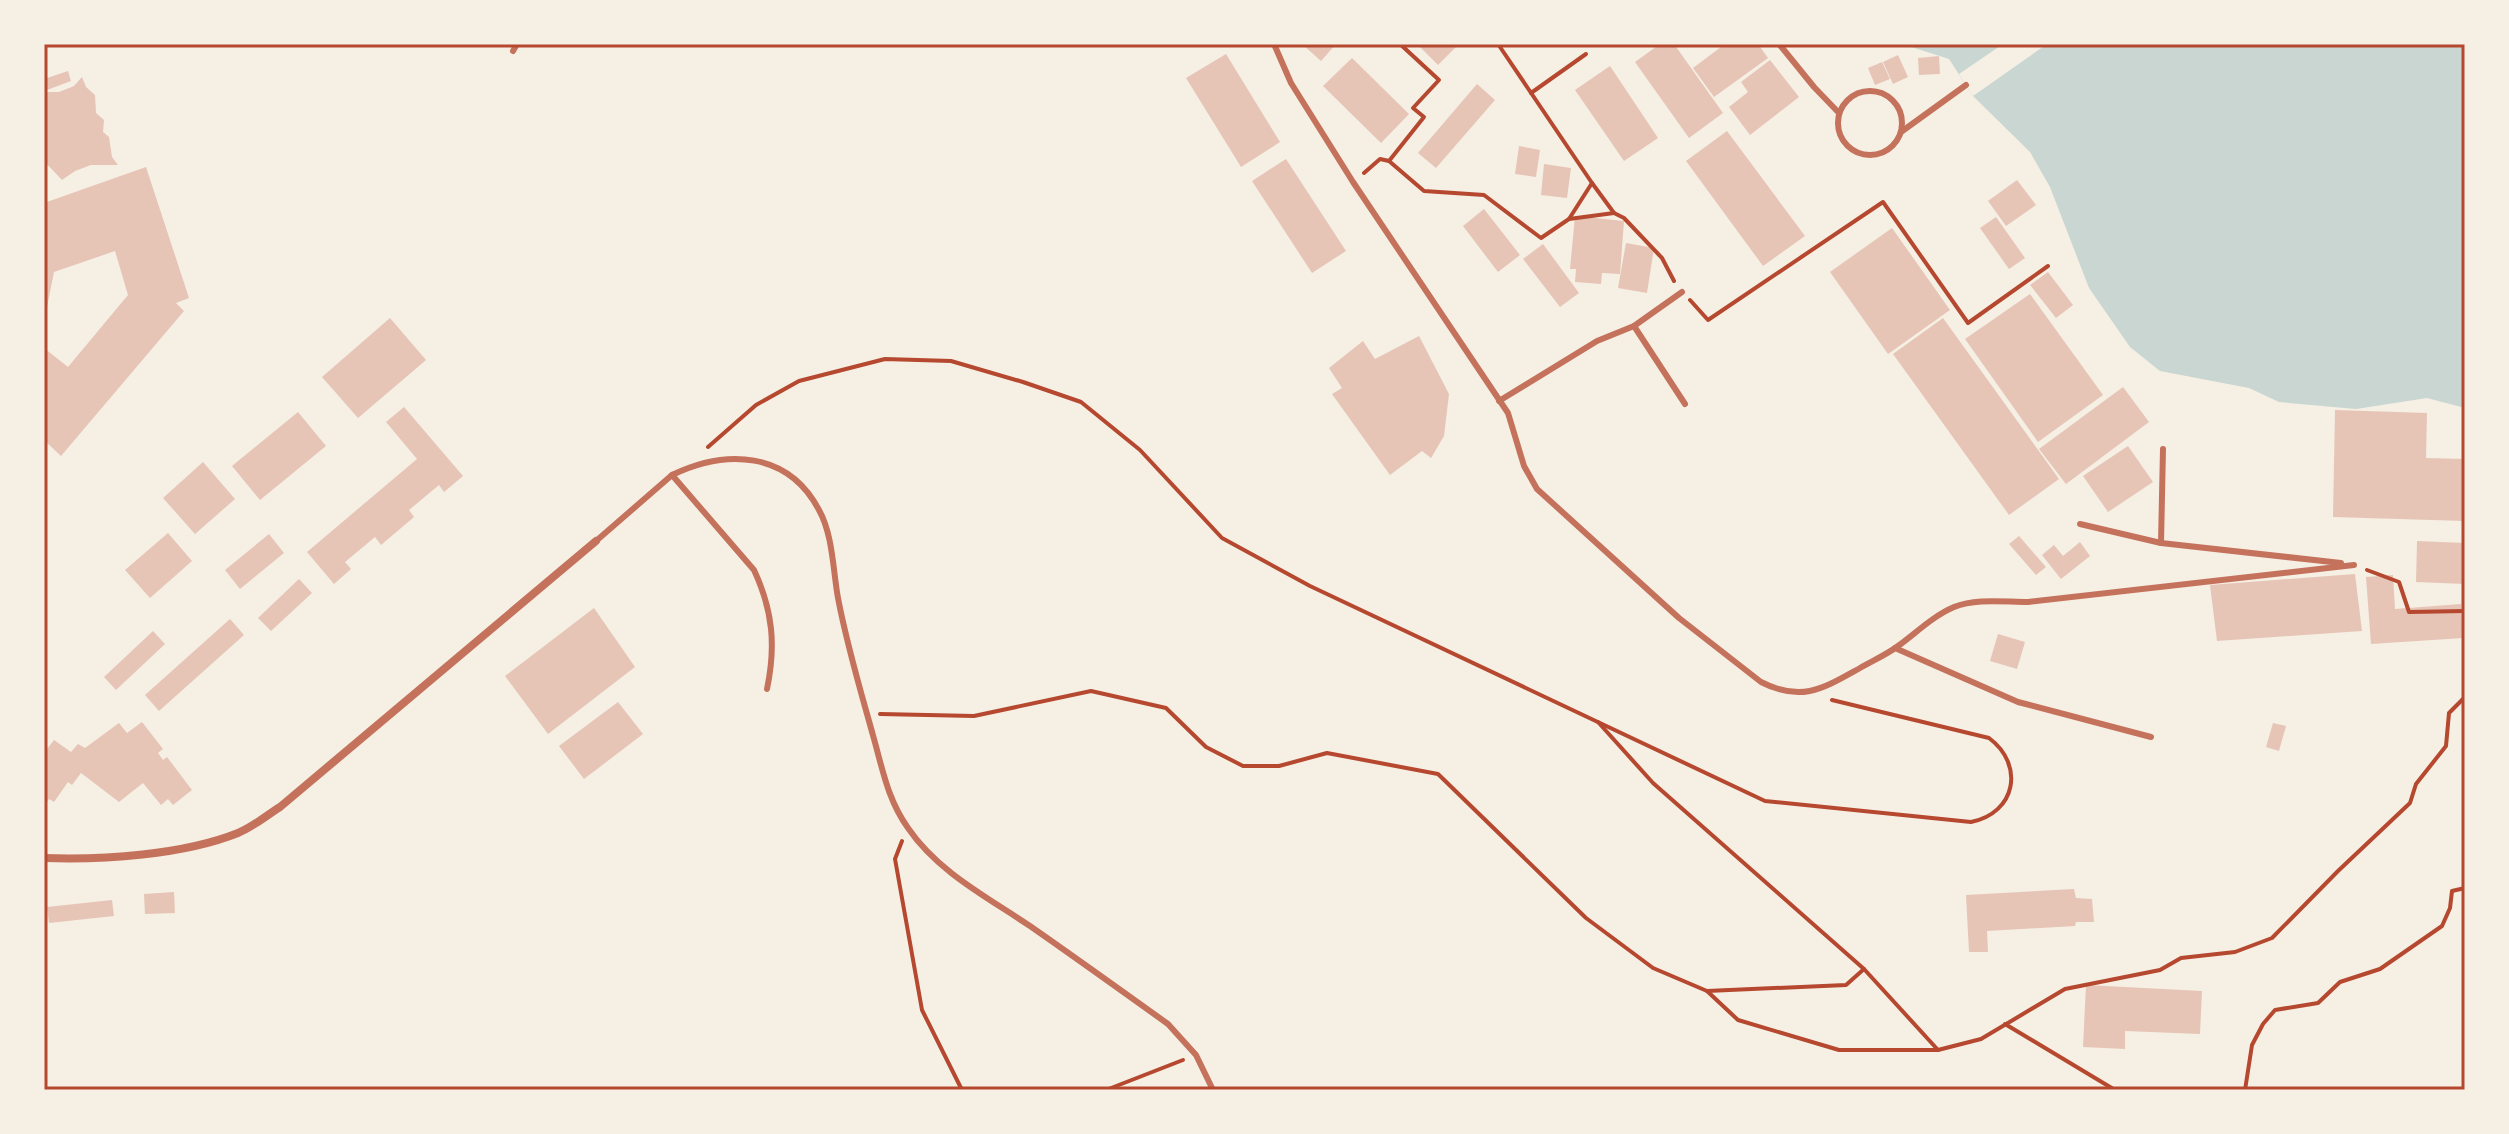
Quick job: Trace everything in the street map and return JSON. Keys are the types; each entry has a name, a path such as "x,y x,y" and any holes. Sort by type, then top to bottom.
{"street":[{"path":"44,858 166,852 241,832 280,807 596,541"}],"lane":[{"path":"1274,44 1291,83 1353,182 1499,401 1514,427 1524,466 1545,499 1679,618 1761,682 1788,692 1813,691 1895,648 1955,606 1979,602 2028,602 2354,565"},
{"path":"1779,44 1839,113"},
{"path":"1901,132 1902,121 1896,104 1888,96 1876,92 1854,95 1845,102 1839,113 1842,140 1862,154 1874,155 1886,151 1901,132 1966,85"},
{"path":"1499,401 1597,341 1634,326 1682,292"},
{"path":"1634,326 1685,404"},
{"path":"2161,543 2163,449"},
{"path":"596,541 672,475 724,458 773,466 804,487 825,525 844,627 866,714 886,786 908,828 922,847 958,878 1168,1024 1196,1055 1213,1090"},
{"path":"672,475 754,570 763,588 774,642 767,689"},
{"path":"2080,524 2161,543 2354,565"},
{"path":"1895,648 2018,702 2151,737"}],"path":[{"path":"1389,161 1424,117 1413,108 1439,80 1400,44"},
{"path":"1498,44 1614,213 1624,218 1662,258 1682,292 1708,320 1883,202 1968,323 2048,266"},
{"path":"1531,93 1586,54"},
{"path":"1353,182 1380,159 1389,161 1424,191 1484,195 1541,238 1569,219 1592,183"},
{"path":"1569,219 1614,213"},
{"path":"682,470 756,405 799,381 885,359 951,361 1081,402 1140,450 1222,538 1310,586 1765,801 1971,822 1992,815 2006,798 2011,777 2010,765 1998,745 1989,738 1832,700"},
{"path":"2354,565 2399,582 2409,612 2465,611"},
{"path":"866,714 974,716 1091,691 1166,708 1206,747 1243,766 1279,766 1327,753 1438,774 1586,918 1653,968 1707,991 1738,1020 1839,1050 1938,1050 1981,1039 2065,989 2160,970 2181,958 2235,952 2272,938 2410,803 2416,784 2446,746 2449,713 2465,697"},
{"path":"1596,720 1653,783 1864,969 1938,1050"},
{"path":"908,828 895,859 922,1010 962,1090"},
{"path":"2245,1090 2252,1045 2275,1010 2318,1003 2340,982 2380,969 2442,926 2450,908 2452,891 2465,888"},
{"path":"1707,991 1846,985 1864,969"},
{"path":"2005,1024 2115,1090"},
{"path":"1106,1090 1196,1055"}],"shaded area":[{"path":"1902,44 2465,44 2465,408 2427,398 2356,409 2279,402 2249,388 2160,371 2130,347 2089,288 2050,187 2030,152 1973,96 1949,59"}],"pier":[{"path":"2003,44 2047,44 1973,96 1959,74"}],"building":[{"path":"1302,44 1336,44 1321,61"},
{"path":"1417,44 1459,44 1438,65"},
{"path":"1660,44 1674,44 1723,113 1689,138 1635,62"},
{"path":"1725,44 1758,44 1768,58 1714,97 1693,68"},
{"path":"1226,54 1280,142 1241,167 1186,78"},
{"path":"1898,55 1908,77 1893,84 1883,62"},
{"path":"1939,56 1940,74 1919,75 1918,58"},
{"path":"1352,58 1409,114 1381,143 1323,86"},
{"path":"1770,60 1799,97 1750,135 1729,107 1748,92 1741,82"},
{"path":"1882,62 1890,79 1875,85 1868,68"},
{"path":"1610,66 1658,138 1624,161 1575,90"},
{"path":"68,71 71,81 47,90 44,79"},
{"path":"82,77 86,87 95,95 96,113 104,120 103,132 109,137 112,157 118,165 91,165 62,180 44,161 44,92 59,92 74,86"},
{"path":"1477,84 1495,100 1436,168 1418,153"},
{"path":"1727,131 1805,236 1763,266 1686,161"},
{"path":"1519,146 1540,150 1536,177 1515,174"},
{"path":"1286,159 1346,251 1312,273 1252,181"},
{"path":"1544,164 1571,168 1567,198 1541,195"},
{"path":"146,167 189,298 176,303 184,311 61,456 44,440 44,348 68,367 128,295 115,251 54,272 44,322 44,203"},
{"path":"2017,180 2036,205 2006,226 1988,201"},
{"path":"1484,209 1520,255 1498,272 1463,226"},
{"path":"1575,216 1624,221 1620,274 1602,273 1601,284 1575,282 1576,269 1570,269"},
{"path":"1996,217 2025,258 2009,269 1980,228"},
{"path":"1892,228 1950,310 1888,354 1830,272"},
{"path":"1626,243 1654,248 1647,293 1618,288"},
{"path":"1543,244 1579,293 1560,307 1523,259"},
{"path":"2048,272 2073,305 2056,318 2030,285"},
{"path":"2030,294 2103,395 2038,442 1965,339"},
{"path":"390,318 426,360 358,418 322,377"},
{"path":"1943,318 2059,479 2009,515 1893,354"},
{"path":"1419,336 1449,394 1444,436 1431,458 1422,451 1390,475 1332,394 1342,388 1329,368 1363,341 1375,359"},
{"path":"2123,387 2149,422 2066,484 2039,449"},
{"path":"404,407 463,476 444,492 439,485 409,510 414,517 381,545 375,537 345,562 351,569 334,584 307,552 417,459 386,422"},
{"path":"2335,410 2427,413 2426,458 2465,459 2465,521 2333,517"},
{"path":"298,412 326,446 260,500 232,466"},
{"path":"2128,446 2153,482 2108,512 2083,476"},
{"path":"203,462 235,499 195,534 163,498"},
{"path":"168,533 192,561 150,598 125,570"},
{"path":"269,534 284,553 240,589 225,570"},
{"path":"2019,536 2046,567 2036,575 2009,544"},
{"path":"2417,541 2465,543 2465,584 2416,582"},
{"path":"2080,542 2090,556 2061,579 2042,555 2054,545 2063,556"},
{"path":"2355,574 2362,631 2217,641 2210,585"},
{"path":"2393,575 2395,609 2461,604 2463,638 2371,644 2366,577"},
{"path":"299,579 312,593 271,631 258,618"},
{"path":"594,608 635,667 548,734 505,676"},
{"path":"230,619 244,635 159,711 145,695"},
{"path":"153,631 165,644 116,690 104,677"},
{"path":"1998,634 2025,642 2017,669 1990,661"},
{"path":"618,702 643,734 584,779 559,746"},
{"path":"142,722 163,749 158,753 163,760 167,757 192,790 173,805 168,799 161,805 143,783 119,802 81,773 72,785 68,782 54,802 49,799 44,806 44,753 54,740 71,752 78,744 85,748 119,723 127,733"},
{"path":"2273,723 2286,726 2279,751 2266,747"},
{"path":"2074,889 2076,898 2092,899 2094,922 1987,931 1988,952 1969,952 1966,895"},
{"path":"174,892 175,913 145,914 144,894"},
{"path":"112,900 114,916 49,923 47,907"},
{"path":"2086,985 2202,991 2200,1034 2125,1031 2125,1049 2083,1047"}]}
